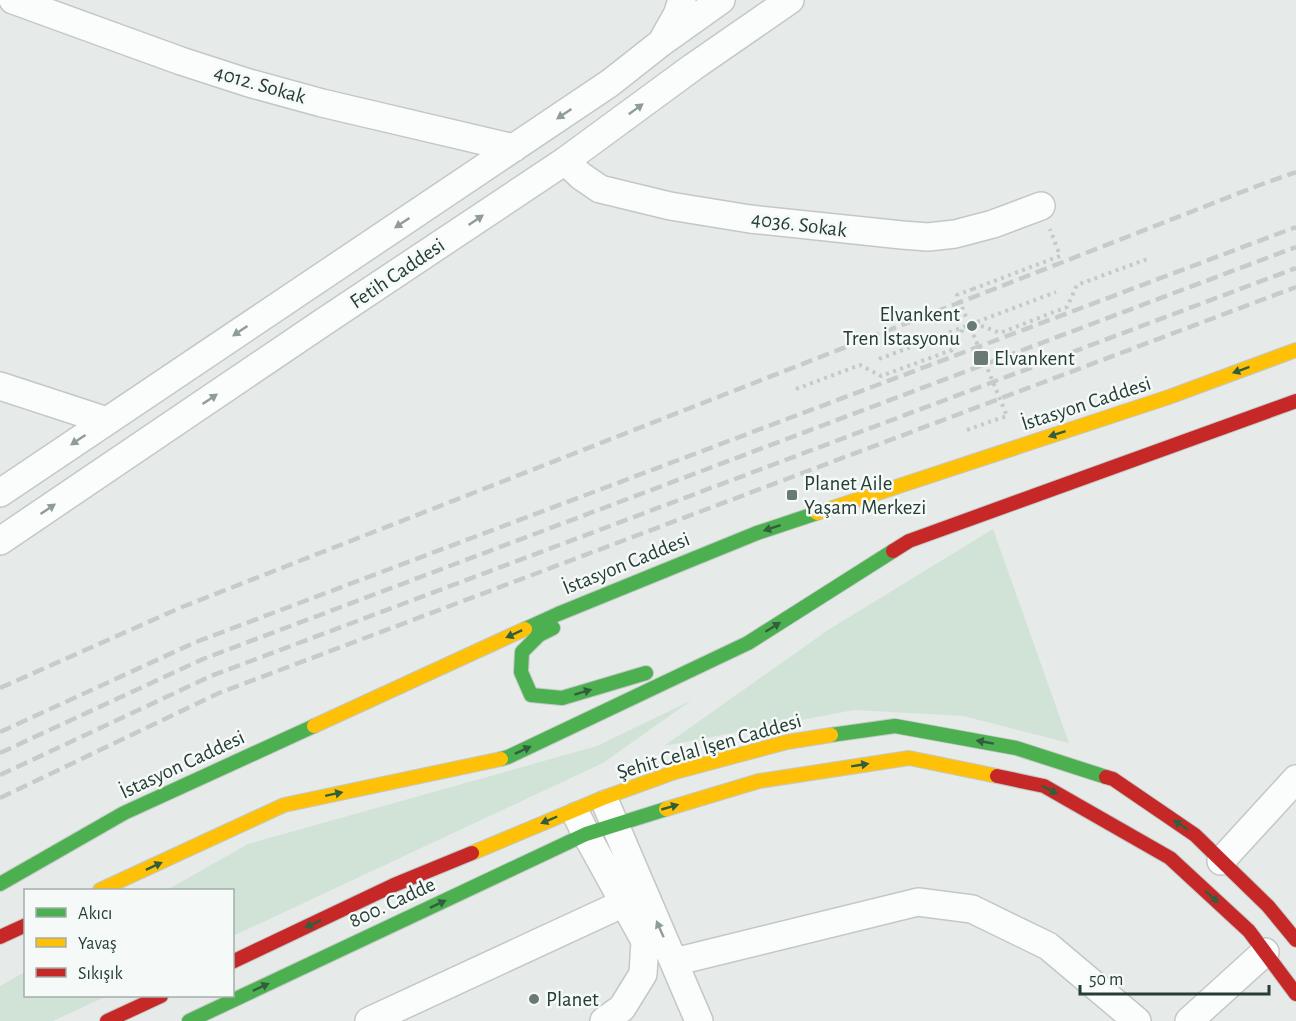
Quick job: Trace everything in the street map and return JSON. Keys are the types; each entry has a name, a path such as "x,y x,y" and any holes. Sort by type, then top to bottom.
{"main road":[{"name":"İstasyon Caddesi","path":"0,884 124,813 558,614 630,584 757,533 1168,398 1296,350"},
{"path":"104,889 284,805 508,757 748,643 909,542 1296,401"},
{"path":"630,584 539,635 522,652 521,672 531,695 562,699 748,643"},
{"name":"Şehit Celal İşen Caddesi","path":"603,798 675,772 787,742 895,726 1016,748 1113,778 1195,835 1268,906 1296,994"},
{"name":"Şehit Celal İşen Caddesi","path":"614,824 759,781 909,758 1044,786 1170,858 1249,931 1281,941"},
{"name":"800. Cadde","path":"234,961 394,885 603,798"},
{"name":"800. Cadde","path":"189,1021 586,834 614,824"},
{"path":"0,937 24,926"},
{"path":"108,1021 159,997"}],"street":[{"name":"4012. Sokak","path":"13,0 249,83 322,103 514,148"},
{"path":"662,42 677,15 682,0"},
{"name":"Fetih Caddesi","path":"0,494 514,148 610,82 721,0"},
{"name":"Fetih Caddesi","path":"0,541 565,161 789,0"},
{"name":"4036. Sokak","path":"565,161 600,189 670,206 750,219 902,236 928,237 955,234 993,224 1041,206"},
{"path":"0,386 107,421"},
{"path":"1221,861 1296,778"},
{"path":"603,798 699,1021"},
{"path":"574,810 645,941 643,974 622,1008 604,1021"},
{"path":"674,962 918,902 972,909 1048,946 1137,1021"},
{"path":"369,1021 624,903"},
{"path":"1189,1021 1281,941"}],"path":[{"path":"989,422 1007,416 971,324 957,295 1060,256"},
{"path":"971,324 1000,333 1067,307 1077,285 1150,258"},
{"path":"879,359 1056,292"},
{"path":"796,389 860,365 881,376 942,354 952,350 964,327"}],"green space":[{"path":"993,529 1069,743 963,716 854,710 664,746 828,630"},
{"path":"692,700 603,763 234,936 234,889 169,889 248,844 597,746"},
{"path":"24,973 24,997 105,997 53,1021 0,1021 0,986"}],"railway":[{"path":"0,688 182,607 1296,172"},
{"path":"0,732 196,642 1296,227"},
{"path":"0,753 203,659 1296,247"},
{"path":"0,775 211,676 1296,268"},
{"path":"0,798 219,693 1296,287"}],"traffic: fast":[{"path":"525,629 757,533 817,513"},
{"path":"501,759 748,643 893,551"},
{"path":"553,628 539,635 522,652 521,672 531,695 562,698 646,673"},
{"path":"0,884 124,813 314,726"},
{"path":"831,735 895,726 1016,748 1106,777"},
{"path":"189,1021 586,834 666,809"}],"traffic: slow":[{"path":"817,513 1169,397 1296,350"},
{"path":"314,726 525,629"},
{"path":"472,853 603,798 675,772 787,742 831,735"},
{"path":"666,809 759,781 909,758 997,776"},
{"path":"102,889 284,805 501,759"}],"traffic: jam":[{"path":"893,551 909,541 1296,401"},
{"path":"997,776 1044,786 1170,858 1249,931 1296,994"},
{"path":"1106,777 1113,779 1195,835 1268,906 1296,940"},
{"path":"234,961 394,885 472,853"},
{"path":"0,937 24,926"},
{"path":"107,1021 159,997"}],"place":[{"name":"Elvankent Tren İstasyonu","path":"972,326"},
{"name":"Elvankent","path":"981,358"},
{"name":"Planet Aile Yaşam Merkezi","path":"792,495"},
{"name":"Planet","path":"534,999"}]}
